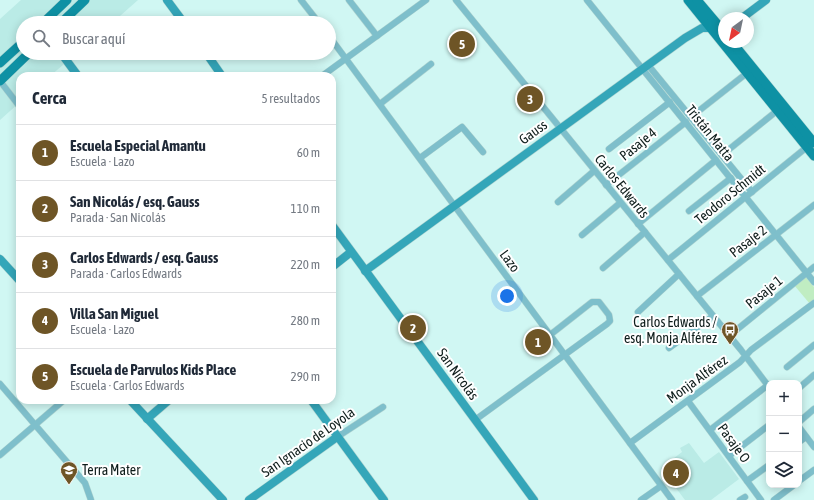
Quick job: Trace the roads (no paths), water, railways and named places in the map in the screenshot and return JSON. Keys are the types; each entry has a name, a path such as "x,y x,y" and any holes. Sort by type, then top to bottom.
{"main road":[{"path":"50,16 67,0"},
{"path":"68,16 85,0"},
{"path":"688,0 711,27 746,73 810,145"},
{"path":"697,0 718,23"},
{"path":"0,63 16,48"},
{"path":"737,48 810,145 814,156"},
{"path":"0,81 22,60"}],"street":[{"path":"167,0 179,16"},
{"path":"300,0 313,16"},
{"path":"349,0 376,36"},
{"path":"327,72 426,0"},
{"name":"Carlos Edwards","path":"456,0 746,356 766,383"},
{"name":"Tristán Matta","path":"587,0 691,117 752,192"},
{"path":"750,12 766,0"},
{"name":"Gauss","path":"365,271 692,33 702,28 718,28"},
{"name":"Lazo","path":"336,45 672,500"},
{"path":"66,60 75,72"},
{"path":"211,60 219,72"},
{"path":"380,104 431,64"},
{"name":"Tristán Matta","path":"645,67 670,102 814,282"},
{"path":"691,117 746,73"},
{"path":"0,81 16,102"},
{"path":"609,149 670,102"},
{"path":"722,155 773,114"},
{"name":"Pasaje 4","path":"606,185 686,122"},
{"path":"420,158 462,127 483,152"},
{"name":"Teodoro Schmidt","path":"668,260 810,145"},
{"path":"638,224 716,160"},
{"path":"558,202 594,171"},
{"path":"689,211 731,178"},
{"path":"582,235 620,202"},
{"name":"Pasaje 2","path":"697,296 814,205"},
{"name":"San Nicolás","path":"336,231 534,500"},
{"path":"603,268 645,232"},
{"path":"336,264 351,252"},
{"path":"0,258 16,276"},
{"name":"Pasaje 1","path":"729,336 814,267"},
{"path":"638,312 679,274"},
{"path":"475,420 607,324 610,321 609,315 599,302 592,302 550,335"},
{"name":"Monja Alférez","path":"630,443 740,362 751,350 814,303"},
{"path":"670,348 713,316"},
{"path":"787,367 812,347 814,354"},
{"path":"802,386 814,376"},
{"path":"0,384 16,403"},
{"path":"710,430 766,388"},
{"name":"Pasaje O","path":"688,401 761,500"},
{"path":"17,404 85,483 91,500"},
{"path":"0,455 59,404"},
{"path":"134,404 223,500"},
{"path":"147,419 164,404"},
{"path":"314,404 384,500"},
{"name":"San Ignacio de Loyola","path":"249,500 337,437 383,407"},
{"path":"802,419 814,409"},
{"path":"729,456 766,427"},
{"path":"802,431 813,444"},
{"path":"802,440 806,437"},
{"path":"747,481 766,467"},
{"path":"802,479 814,470"},
{"path":"641,500 661,486"},
{"path":"774,500 790,488"}],"place":[{"name":"Escuela de Parvulos Kids Place","path":"462,44"},
{"name":"Carlos Edwards / esq. Gauss","path":"530,99"},
{"name":"San Nicolás / esq. Gauss","path":"413,328"},
{"name":"Escuela Especial Amantu","path":"538,342"},
{"name":"Carlos Edwards / esq. Monja Alférez","path":"730,345"},
{"name":"Villa San Miguel","path":"676,473"},
{"name":"Terra Mater","path":"69,485"}]}
